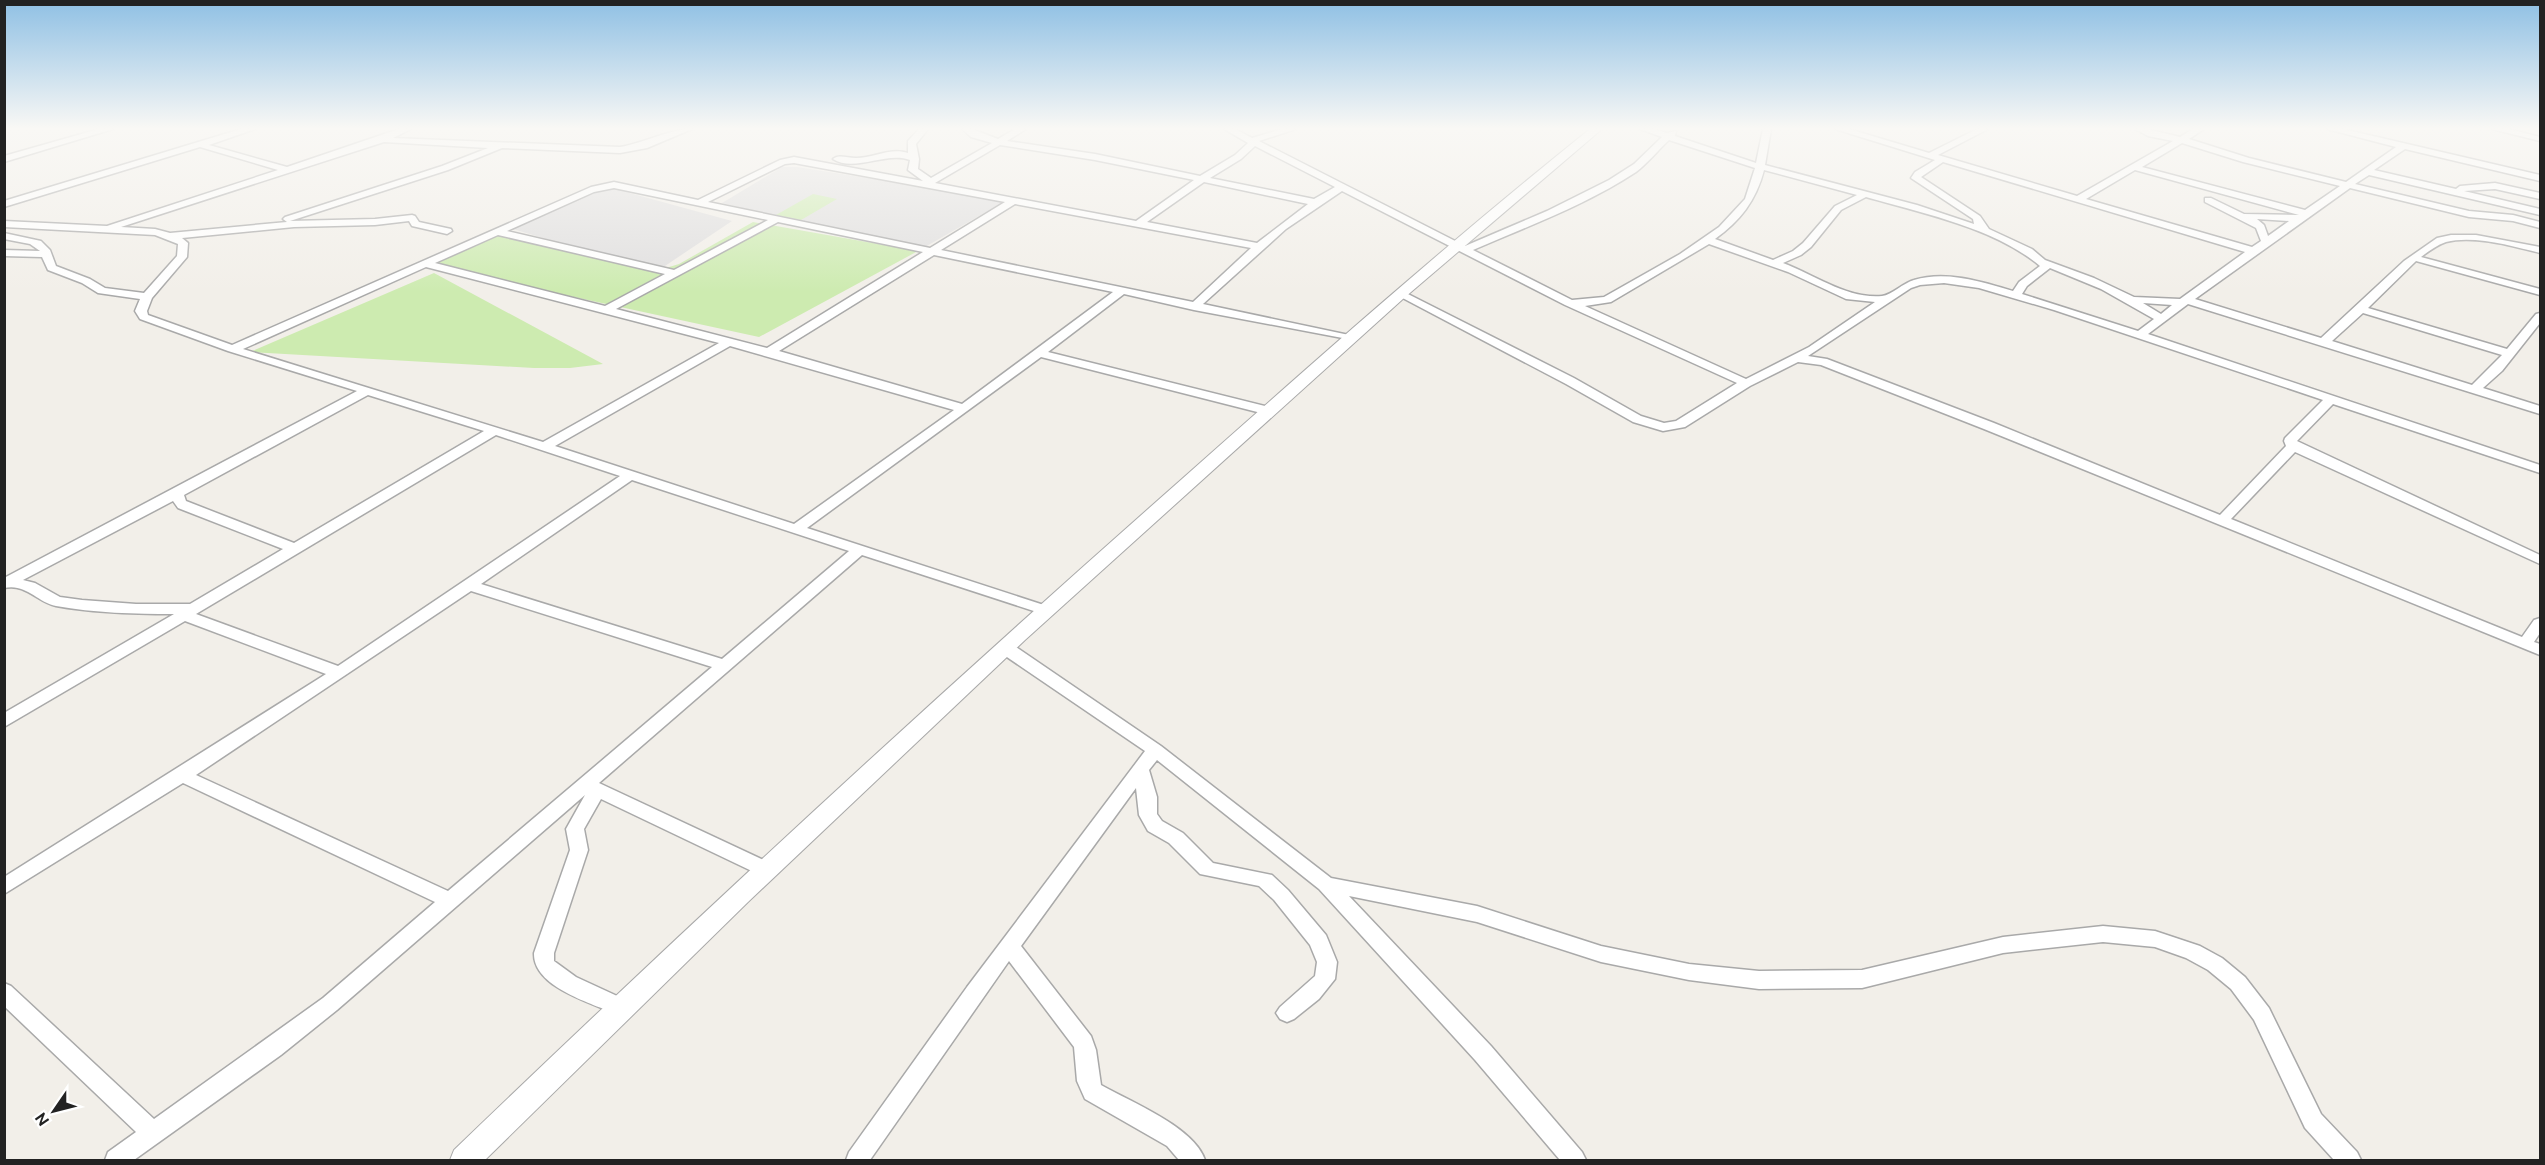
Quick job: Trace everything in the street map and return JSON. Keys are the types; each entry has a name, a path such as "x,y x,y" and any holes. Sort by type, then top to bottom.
{"street":[{"path":"4,204 73,183"},
{"path":"105,229 246,183"},
{"path":"268,226 398,183"},
{"path":"698,203 739,183"},
{"path":"930,183 1258,246"},
{"path":"1138,224 1196,183"},
{"path":"1223,183 1313,202"},
{"path":"1332,183 1569,303 1746,383"},
{"path":"465,1161 765,869 1004,647 1349,338 1400,294 1461,248 1506,202 1529,183"},
{"path":"1461,248 1565,205 1607,183"},
{"path":"1569,303 1584,304 1607,300 1707,240 1727,224 1751,198 1755,183"},
{"path":"1825,183 1986,232 2020,245 2045,263 2128,297 2161,318"},
{"path":"1924,183 1977,218 1980,226 1986,232"},
{"path":"2025,183 2253,251"},
{"path":"2079,199 2106,183"},
{"path":"2188,183 2305,216"},
{"path":"2417,183 2541,212"},
{"path":"2138,336 2348,184 2469,214 2513,218 2541,225"},
{"path":"232,349 591,190 610,185 1349,338"},
{"path":"2445,190 2495,186 2541,196"},
{"path":"1194,307 1258,246 1313,202 1341,188"},
{"path":"1773,264 1797,253 1807,245 1838,208 1865,194"},
{"path":"769,351 1015,200"},
{"path":"2208,200 2258,225 2266,242"},
{"path":"2240,215 2260,218 2305,216"},
{"path":"170,236 268,226 375,222 407,217 412,218 416,224 447,231"},
{"path":"606,310 777,219"},
{"path":"4,224 154,232 170,236 183,243 182,257 147,297 141,311 144,317 232,349 544,447 1045,610"},
{"path":"498,232 674,273"},
{"path":"4,236 38,243 47,254 48,264 52,268 86,281 102,291 147,297"},
{"path":"2324,342 2361,309 2384,284 2433,244 2448,239 2539,248"},
{"path":"1707,240 1773,264 1850,297 1887,300"},
{"path":"4,253 47,254"},
{"path":"2415,258 2541,292"},
{"path":"2016,295 2023,284 2044,269 2045,263"},
{"path":"428,264 769,351 964,409"},
{"path":"1816,355 1912,283 1934,280 1980,285 2541,469"},
{"path":"796,529 964,409 1122,291"},
{"path":"1400,294 1653,425 1668,427 1680,424 1746,383 1797,357 1816,355 2541,650"},
{"path":"2128,297 2156,302 2185,302 2476,388 2541,410"},
{"path":"2361,309 2510,353"},
{"path":"2476,388 2498,368 2541,316"},
{"path":"544,447 728,342"},
{"path":"1039,353 1269,411"},
{"path":"7,582 366,391"},
{"path":"2331,399 2290,441 2293,446 2301,452 2541,560"},
{"path":"4,721 494,431"},
{"path":"2222,521 2293,446"},
{"path":"4,887 183,776 470,586 629,476"},
{"path":"177,493 183,505 295,549"},
{"path":"116,1161 330,1004 449,900 591,787 724,665 860,549"},
{"path":"7,582 30,586 56,601 82,605 187,611 338,672"},
{"path":"470,586 724,665"},
{"path":"2525,643 2541,623"},
{"path":"1004,647 1155,750 1326,884 1483,1053 1574,1161"},
{"path":"857,1161 1009,946 1155,750"},
{"path":"1140,770 1149,797 1148,815 1155,826 1176,838 1207,869 1260,879 1269,884 1319,941 1327,962 1325,979 1287,1013"},
{"path":"183,776 449,900"},
{"path":"591,787 765,869"},
{"path":"591,787 575,829 579,850 544,953 544,962 546,969 556,976 621,1007"},
{"path":"1326,884 1477,914 1601,954 1689,972 1759,980 1862,979 2003,945 2103,934 2155,939 2193,952 2215,964 2238,982 2262,1014 2313,1121 2349,1161"},
{"path":"1009,946 1083,1043 1088,1056 1088,1085 1093,1092 1175,1139 1194,1161"},
{"path":"4,992 153,1132"}],"shaded area":[{"path":"755,183 901,183 1007,200 918,251 722,203"},
{"path":"600,189 615,189 732,221 656,272 503,226"}],"green space":[{"path":"813,194 837,199 801,220 776,215"},
{"path":"753,222 918,251 759,337 421,264 493,233 656,271 679,264"},
{"path":"434,273 603,364 570,368 534,368 250,352"}]}
